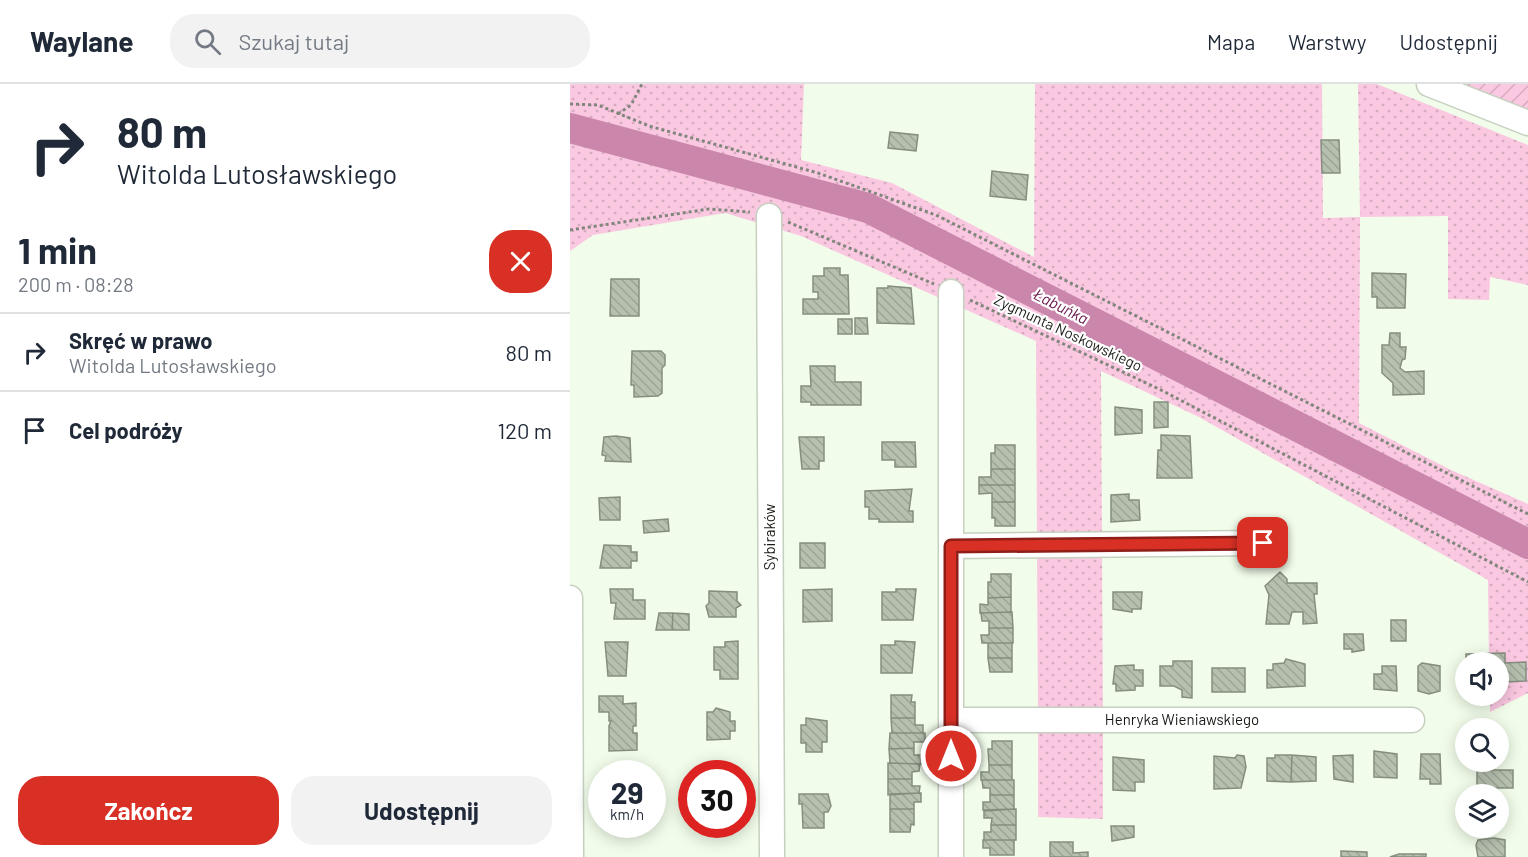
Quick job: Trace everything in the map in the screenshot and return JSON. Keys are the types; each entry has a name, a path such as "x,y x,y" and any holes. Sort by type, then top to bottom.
{"street":[{"path":"1429,84 1528,123"},
{"name":"Sybiraków","path":"770,216 772,857"},
{"path":"951,292 951,857"},
{"path":"951,546 1263,543"},
{"path":"570,598 571,857"},
{"name":"Henryka Wieniawskiego","path":"951,720 1412,720"}],"path":[{"path":"618,114 632,105 642,84"},
{"path":"570,104 589,103 649,126 819,173 936,215 1528,514"},
{"name":"Zygmunta Noskowskiego","path":"570,230 709,209 741,210 770,216 816,232 1161,390 1528,582"}],"shaded area":[{"path":"570,84 804,84 801,160 892,183 1034,257 1035,84 1322,84 1323,218 1360,217 1359,423 1451,470 1528,504 1528,693 1509,702 1509,652 1489,652 1488,580 1199,417 1101,371 1102,539 1037,540 1036,341 801,236 725,213 593,235 570,251"},
{"path":"1358,84 1377,84 1528,145 1528,285 1490,277 1489,300 1448,299 1448,216 1360,217"},
{"path":"1449,84 1528,84 1528,115"},
{"path":"1037,556 1102,557 1103,712 1038,712"},
{"path":"1490,706 1502,706 1490,712"},
{"path":"1103,731 1103,819 1038,817 1038,732"}],"building":[{"path":"890,132 918,135 916,151 888,148"},
{"path":"1321,140 1339,140 1340,173 1322,173"},
{"path":"992,171 1028,175 1026,200 990,196"},
{"path":"824,268 840,268 840,275 848,275 849,314 803,314 803,299 818,299 818,292 813,292 813,276 824,276"},
{"path":"1372,273 1406,274 1405,308 1377,308 1377,297 1372,297"},
{"path":"611,279 639,279 639,316 610,316"},
{"path":"888,286 911,288 914,324 877,323 877,288 888,288"},
{"path":"855,318 867,318 868,334 855,334"},
{"path":"838,319 852,319 852,334 838,334"},
{"path":"1390,333 1400,333 1400,347 1406,347 1405,359 1402,360 1400,368 1405,372 1424,371 1424,394 1393,395 1393,383 1382,373 1382,345 1389,345"},
{"path":"632,351 661,351 665,355 665,365 662,368 662,393 658,396 634,397 634,385 631,385"},
{"path":"810,366 835,366 835,382 861,382 861,405 811,405 811,402 801,402 801,386 811,386"},
{"path":"1154,402 1168,402 1168,427 1154,428"},
{"path":"1115,407 1142,410 1142,433 1115,435"},
{"path":"1161,435 1190,436 1192,478 1157,478"},
{"path":"604,437 630,438 631,462 605,461 606,456 602,455"},
{"path":"799,437 824,437 824,461 819,461 819,469 802,469"},
{"path":"882,442 915,442 916,467 895,467 895,460 882,460"},
{"path":"995,445 1015,445 1015,469 991,469 991,453 995,453"},
{"path":"991,469 1015,469 1015,485 979,485 979,477 991,477"},
{"path":"979,485 1015,485 1015,502 992,502 992,493 979,494"},
{"path":"912,489 909,511 913,511 913,522 879,522 879,519 869,519 869,507 865,507 865,491"},
{"path":"1129,494 1129,500 1139,500 1140,520 1111,522 1111,495"},
{"path":"620,497 620,520 600,520 599,498"},
{"path":"992,502 1015,502 1015,526 995,526 995,518 992,518"},
{"path":"668,519 669,531 644,533 643,521"},
{"path":"800,543 825,543 825,568 800,568"},
{"path":"604,545 631,546 631,552 637,552 637,561 631,561 631,568 600,568"},
{"path":"1280,572 1287,579 1287,583 1317,583 1317,594 1314,594 1317,623 1303,624 1303,612 1292,612 1289,624 1266,624 1269,595 1265,586"},
{"path":"991,574 1011,574 1011,597 988,598 988,582 991,582"},
{"path":"610,589 633,589 633,600 645,600 645,619 614,619 616,603 611,603"},
{"path":"832,589 832,621 803,622 803,590"},
{"path":"896,589 916,589 913,620 882,620 882,592 896,592"},
{"path":"709,591 737,592 737,601 741,605 736,608 736,617 709,617 706,606 709,603"},
{"path":"1113,592 1142,592 1141,609 1132,609 1132,612 1113,609"},
{"path":"1011,597 1011,612 980,613 980,604 988,605 988,598"},
{"path":"1012,612 1013,628 989,628 989,621 982,621 981,613"},
{"path":"659,613 673,613 672,630 656,630"},
{"path":"673,613 689,614 689,630 672,630"},
{"path":"1391,620 1406,620 1406,641 1391,641"},
{"path":"989,628 1013,628 1013,643 982,643 981,635 989,635"},
{"path":"1344,634 1363,634 1364,650 1352,652 1352,649 1344,649"},
{"path":"738,641 738,679 720,679 720,670 714,670 714,647 725,647 725,642"},
{"path":"895,641 915,642 912,673 881,673 881,645 895,645"},
{"path":"605,642 628,642 626,676 608,676"},
{"path":"988,643 1012,643 1012,658 988,658"},
{"path":"988,658 1012,658 1012,672 990,672"},
{"path":"1286,659 1305,664 1305,686 1267,688 1267,670 1273,670 1273,664 1284,663"},
{"path":"1173,661 1192,661 1192,698 1182,697 1182,690 1174,686 1160,686 1160,666 1173,666"},
{"path":"1526,662 1526,681 1509,682 1509,663"},
{"path":"1422,663 1440,666 1440,691 1429,694 1418,691 1418,666"},
{"path":"1134,665 1134,670 1143,670 1143,686 1135,686 1135,690 1116,691 1116,684 1113,684 1115,666"},
{"path":"1382,666 1396,666 1397,691 1374,689 1374,674 1382,674"},
{"path":"1212,668 1245,668 1245,692 1212,692"},
{"path":"891,695 912,695 911,702 915,702 915,718 891,718"},
{"path":"599,696 623,696 623,704 636,703 636,726 633,726 633,733 637,733 637,750 609,751 611,721 609,721 609,712 599,712"},
{"path":"716,708 730,712 730,721 735,721 735,731 730,731 730,739 707,740 707,712 713,712"},
{"path":"806,718 827,721 827,742 822,742 822,752 806,752 806,743 801,743 801,725 806,725"},
{"path":"891,718 915,718 915,725 923,725 923,733 892,733"},
{"path":"890,733 925,733 925,742 914,742 914,748 889,749"},
{"path":"992,741 1012,741 1012,765 989,765 988,749 992,749"},
{"path":"914,748 914,755 921,755 921,764 890,763 889,749"},
{"path":"1374,751 1397,754 1397,778 1374,777"},
{"path":"1421,754 1440,754 1441,784 1430,784 1430,779 1420,779"},
{"path":"1237,755 1244,756 1246,767 1241,788 1214,789 1214,756 1235,758"},
{"path":"1275,755 1292,755 1291,782 1267,781 1267,758 1275,758"},
{"path":"1292,755 1316,757 1316,781 1291,782"},
{"path":"1353,755 1353,782 1334,779 1333,756"},
{"path":"1113,757 1144,760 1144,782 1135,782 1135,791 1113,790"},
{"path":"888,763 920,764 919,771 912,772 912,779 888,779"},
{"path":"989,765 1012,765 1012,780 981,780 981,772 989,772"},
{"path":"1513,770 1513,788 1509,788 1509,784 1477,784 1477,772"},
{"path":"888,779 912,779 912,786 920,786 919,793 888,795"},
{"path":"982,780 1014,780 1014,795 990,795 990,788 983,788"},
{"path":"921,793 921,802 914,802 914,809 890,809 890,794"},
{"path":"799,794 828,794 831,806 828,812 824,812 824,828 803,828 802,804 799,804"},
{"path":"990,795 1014,795 1014,809 983,810 983,802 990,802"},
{"path":"890,809 914,809 914,825 911,824 910,832 890,832"},
{"path":"1016,809 1016,825 991,825 992,818 984,818 984,811"},
{"path":"991,825 1016,825 1016,840 984,840 984,832 991,832"},
{"path":"1111,826 1134,826 1134,837 1112,841"},
{"path":"1494,838 1505,840 1505,857 1478,857 1476,845 1478,840"},
{"path":"983,840 1014,840 1014,855 990,855 990,848 983,848"},
{"path":"1050,842 1073,842 1073,853 1088,852 1088,857 1050,857"},
{"path":"1341,851 1367,852 1367,857 1341,857"},
{"path":"1399,854 1426,854 1426,857 1390,857"}],"waterway":[{"name":"Łabuńka","path":"570,128 868,208 1528,544"}],"route":[{"path":"951,756 951,546 1263,543"}]}
